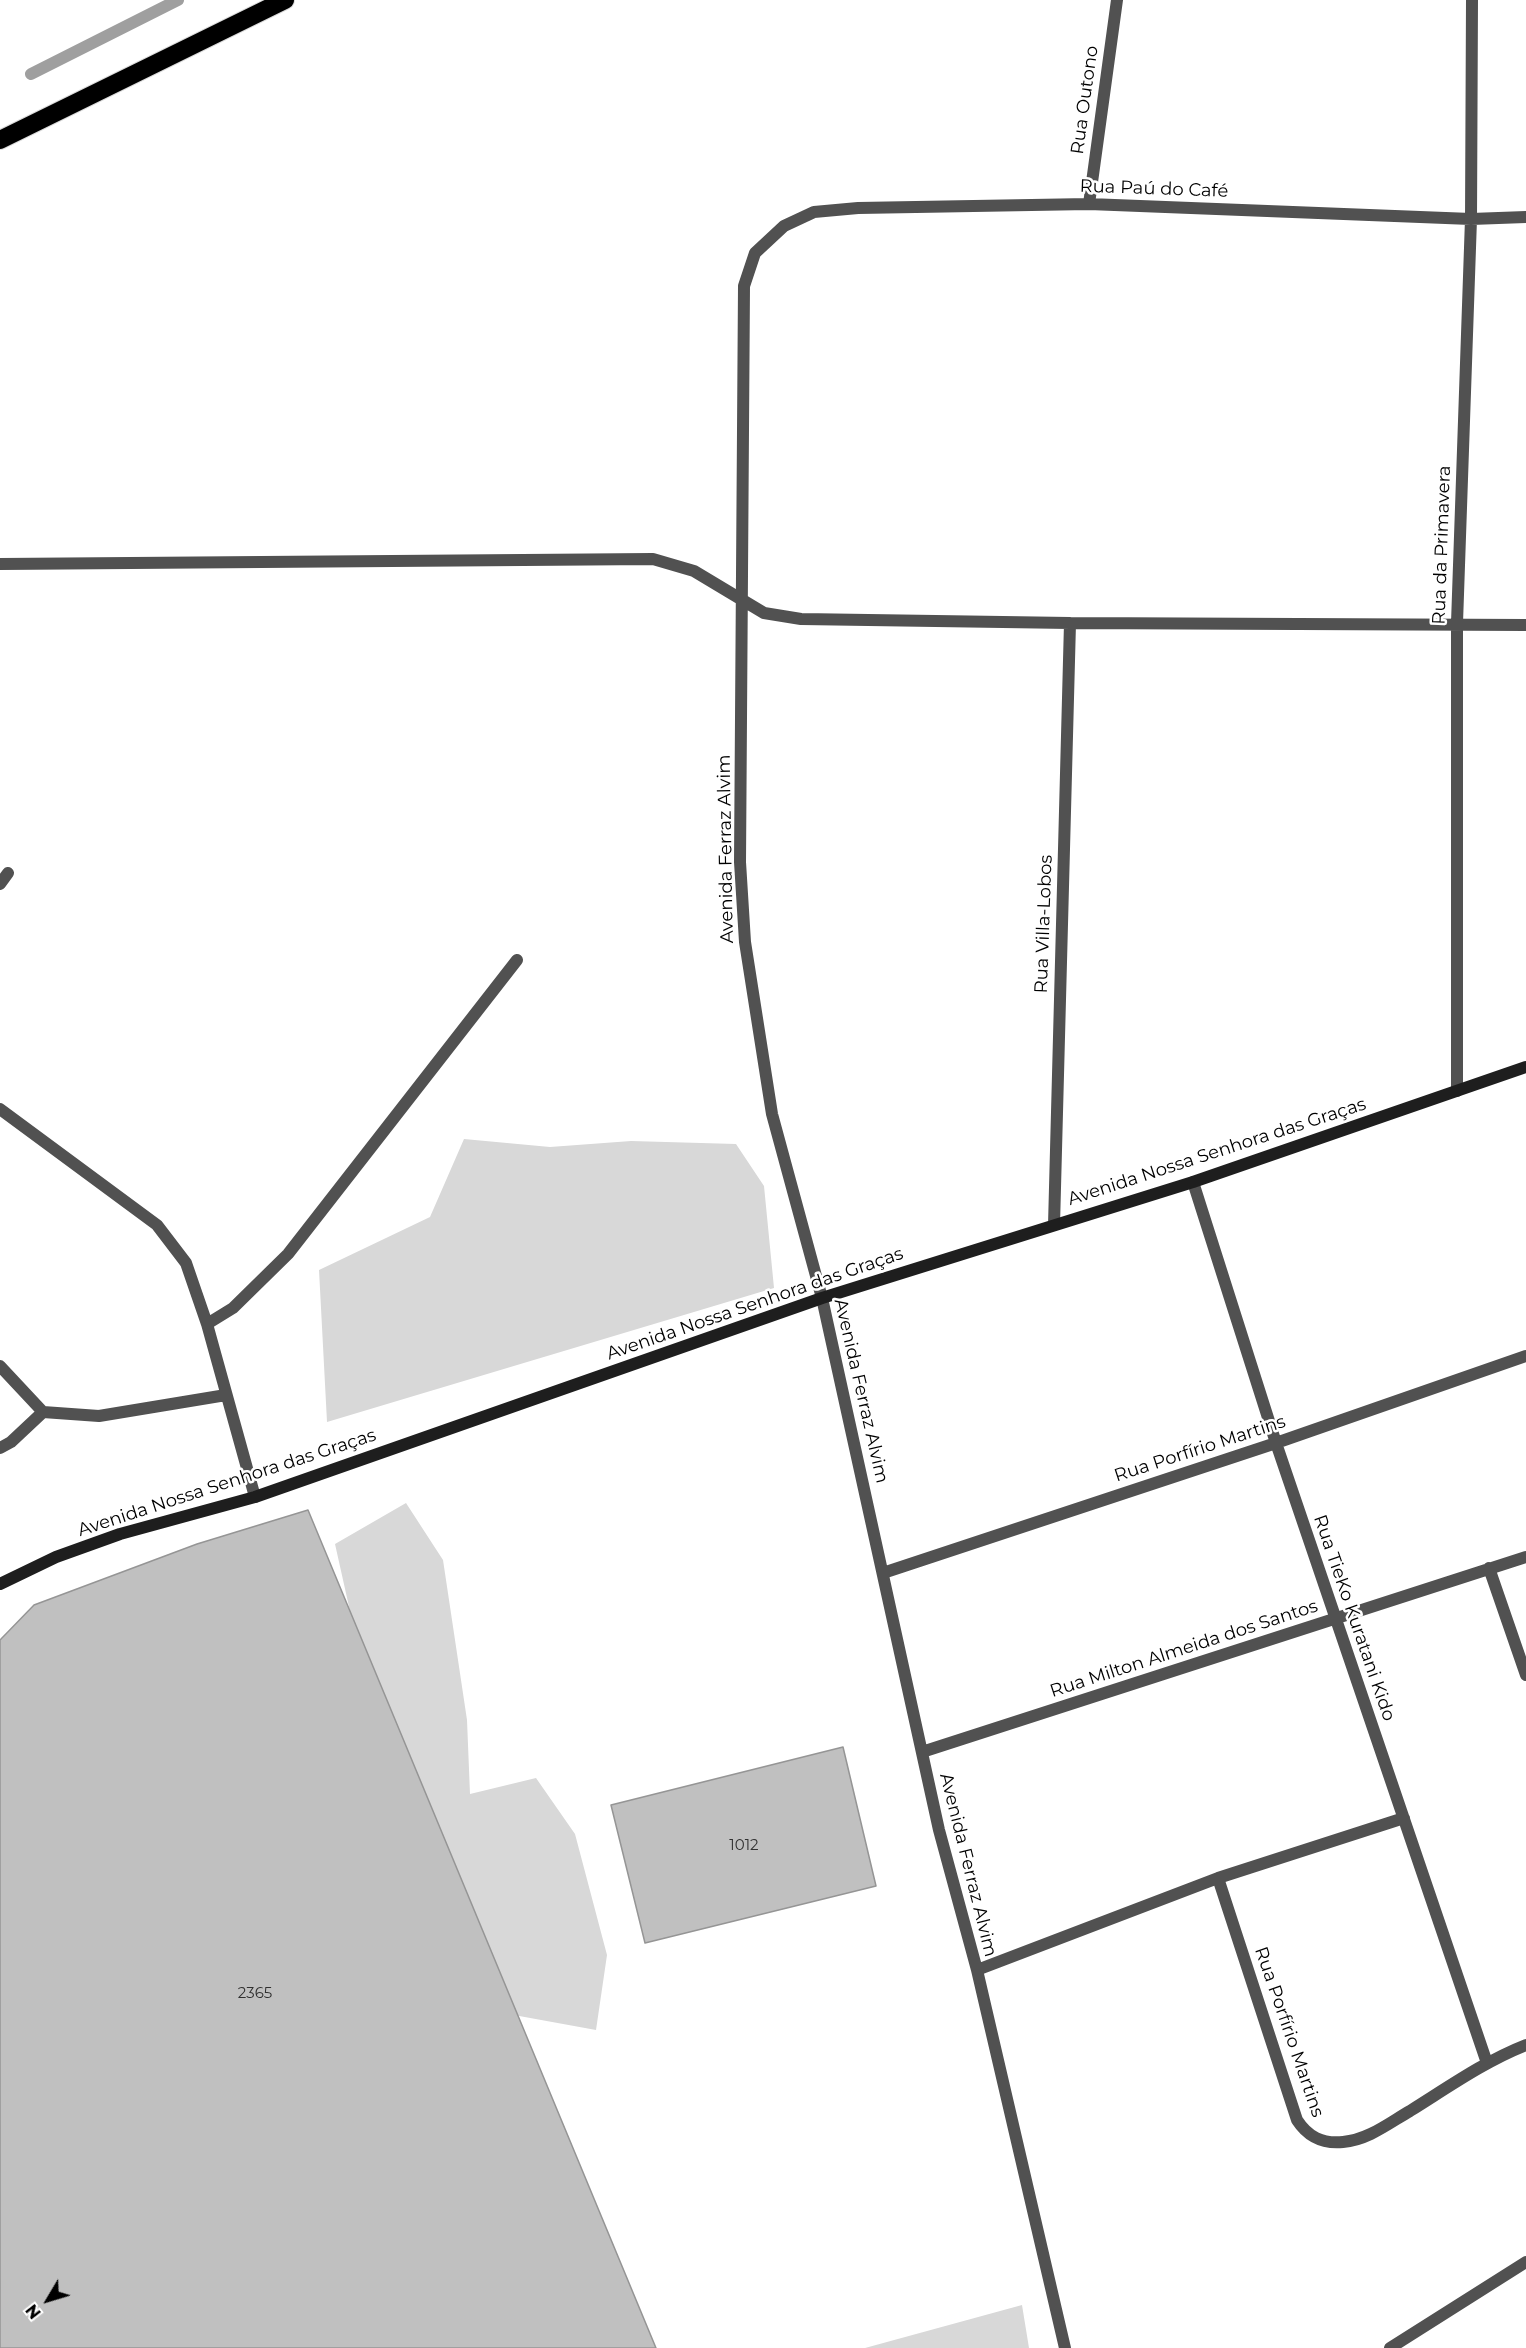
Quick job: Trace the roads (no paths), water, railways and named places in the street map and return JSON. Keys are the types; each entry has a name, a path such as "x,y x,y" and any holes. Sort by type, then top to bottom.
{"highway":[{"path":"0,140 285,0"}],"main road":[{"name":"Avenida Nossa Senhora das Graças","path":"0,1584 56,1557 120,1534 255,1497 822,1298 1193,1182 1526,1067"}],"street":[{"name":"Rua Outono","path":"1089,204 1117,0"},
{"name":"Rua da Primavera","path":"1456,1091 1457,623 1471,219 1472,0"},
{"name":"Rua Paú do Café","path":"784,226 814,212 858,208 1089,204 1471,219 1526,217"},
{"name":"Avenida Ferraz Alvim","path":"784,226 755,253 744,286 740,862 745,942 772,1114 822,1298 939,1830 977,1970 1065,2348"},
{"path":"0,564 653,558 694,571 764,614 801,619 1526,625"},
{"name":"Rua Villa-Lobos","path":"1054,1226 1070,623"},
{"path":"0,884 8,873"},
{"path":"207,1324 233,1308 288,1254 517,960"},
{"path":"0,1109 157,1226 186,1263 207,1324 255,1497"},
{"name":"Rua TieKo Kuratani Kido","path":"1193,1182 1276,1443 1487,2063"},
{"name":"Rua Porfírio Martins","path":"884,1573 1276,1443 1526,1356"},
{"path":"0,1366 43,1412 99,1416 226,1395"},
{"path":"0,1448 11,1442 43,1412"},
{"name":"Rua Milton Almeida dos Santos","path":"922,1752 1526,1557"},
{"path":"1489,1568 1526,1675"},
{"path":"977,1970 1218,1878 1404,1818"},
{"name":"Rua Porfírio Martins","path":"1218,1878 1297,2120 1306,2133 1321,2141 1344,2142 1374,2133 1487,2063 1526,2045"},
{"path":"1390,2348 1526,2262"}],"waterway":[{"path":"31,74 178,0"}]}
